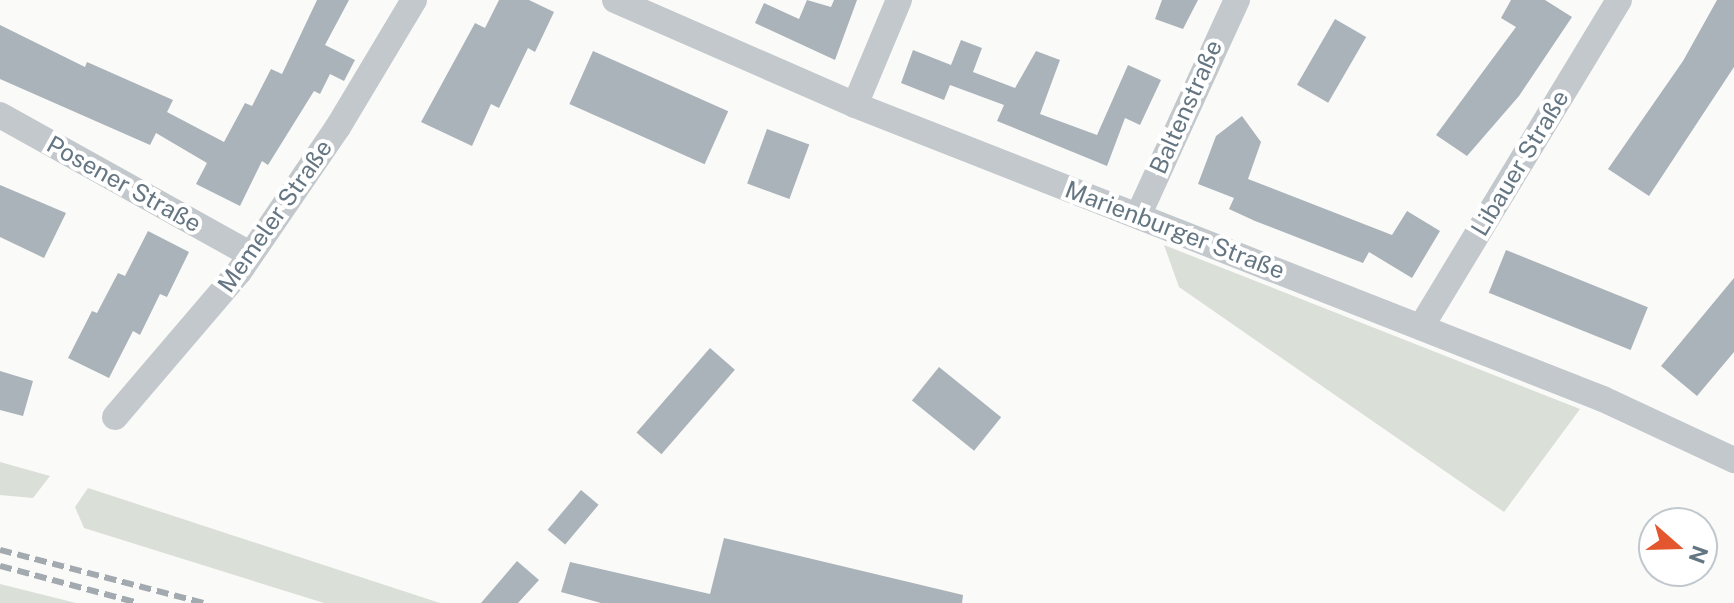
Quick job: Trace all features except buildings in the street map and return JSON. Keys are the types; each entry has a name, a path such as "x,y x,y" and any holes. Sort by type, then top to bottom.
{"street":[{"name":"Memeler Straße","path":"115,417 239,272 248,253 338,127 414,0"},
{"name":"Marienburger Straße","path":"615,0 855,105 1603,399 1734,460"},
{"path":"855,105 899,0"},
{"name":"Baltenstraße","path":"1138,216 1237,0"},
{"name":"Libauer Straße","path":"1421,327 1619,0"},
{"name":"Posener Straße","path":"0,115 248,253"}],"shaded area":[{"path":"1164,245 1580,409 1504,512 1179,287"},
{"path":"0,462 50,476 33,498 0,495"},
{"path":"88,488 440,603 324,603 84,528 75,507"},
{"path":"0,584 76,603 0,603"}],"railway":[{"path":"0,550 203,603"},
{"path":"0,566 138,603"}]}
